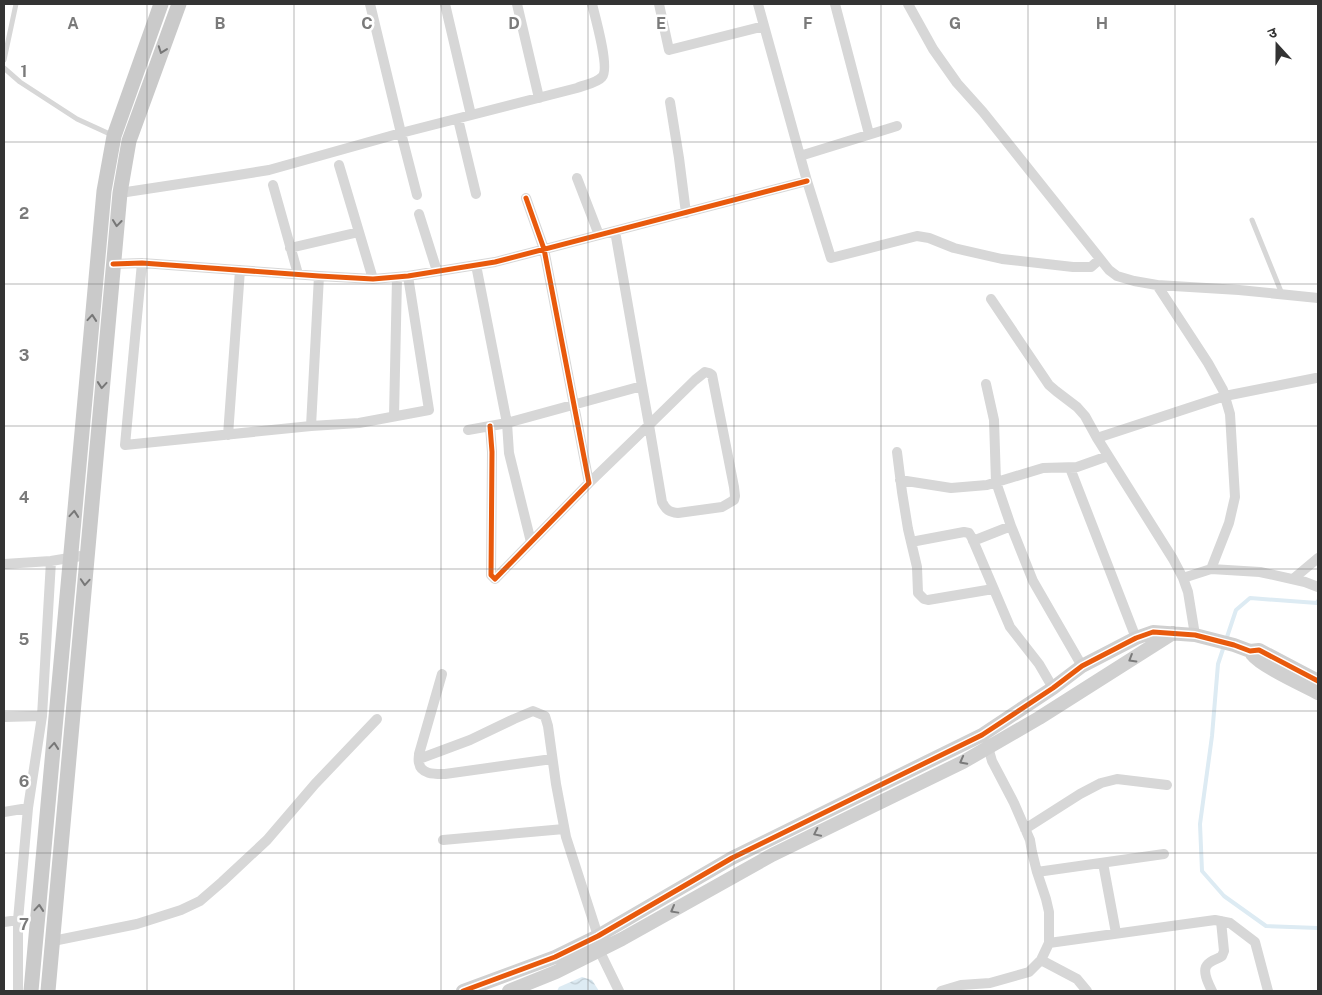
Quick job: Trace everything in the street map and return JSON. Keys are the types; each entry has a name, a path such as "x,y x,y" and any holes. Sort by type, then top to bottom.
{"main road":[{"path":"31,991 104,190 114,136 161,4"},
{"path":"48,991 120,193 130,141 179,4"}],"street":[{"path":"370,4 400,133 417,195"},
{"path":"445,4 472,115"},
{"path":"517,4 539,98"},
{"path":"120,193 269,170 400,133 577,88 602,78 605,74 605,63 592,4"},
{"path":"660,4 669,50 764,26"},
{"path":"758,4 807,181 831,258 917,236 930,238 954,248 1002,259 1073,268 1090,267 1100,259"},
{"path":"835,4 869,134"},
{"path":"908,4 933,49 957,83 983,112 1109,270 1117,276 1157,285 1318,298"},
{"path":"670,102 686,213"},
{"path":"458,119 476,194"},
{"path":"800,156 897,126"},
{"path":"339,165 373,279"},
{"path":"577,178 599,235"},
{"path":"113,264 142,263 319,276 373,279 397,278 495,262 807,181"},
{"path":"273,185 298,274"},
{"path":"526,198 544,249 589,483"},
{"path":"419,214 437,271"},
{"path":"490,426 492,452 491,575 495,579 589,483 649,425 701,374 705,372 709,372 712,376 735,496 734,500 722,506 678,513 671,512 665,508 662,502 649,425 642,386 616,231"},
{"path":"290,248 359,232"},
{"path":"142,263 124,446 311,426 359,423 429,410 408,276"},
{"path":"476,265 507,423 509,453 531,542"},
{"path":"228,435 240,270"},
{"path":"311,426 319,276"},
{"path":"394,416 397,278"},
{"path":"1157,285 1208,363 1223,390 1230,414 1235,497 1229,523 1212,569"},
{"path":"991,299 1049,385 1078,407 1085,416 1183,578 1188,592 1195,635"},
{"path":"1097,438 1225,396 1316,378"},
{"path":"986,384 994,420 996,482 1033,582 1082,666"},
{"path":"468,430 507,423 642,386"},
{"path":"897,452 900,480 917,567 918,593 928,600 993,589"},
{"path":"900,480 951,488 987,485 1042,468 1077,467 1108,456"},
{"path":"1070,468 1136,638"},
{"path":"973,541 1011,526"},
{"path":"911,542 964,532 969,533 1010,627 1039,664 1052,688"},
{"path":"4,564 51,561 87,555"},
{"path":"1292,579 1318,558"},
{"path":"18,991 18,920 28,808 42,716 51,561"},
{"path":"1183,578 1212,569 1260,572 1305,582 1318,587"},
{"path":"509,991 556,972 732,858 982,735 1082,666 1136,638 1153,632 1195,635 1250,651 1259,650 1318,681"},
{"path":"463,991 555,957 599,943 622,939 772,855 963,762 1039,718 1173,633"},
{"path":"1250,651 1253,656 1266,665 1318,693"},
{"path":"442,674 419,754 419,763 424,770 432,774 445,774 552,759"},
{"path":"419,759 470,740 514,718 533,711 545,716 564,829 599,943 619,991"},
{"path":"4,717 42,716"},
{"path":"52,941 137,924 181,910 200,901 266,840 315,784 377,719"},
{"path":"941,991 961,985 971,988 1028,972 1040,960 1050,942 1048,906 1037,872 1030,840 992,761 988,747"},
{"path":"1025,829 1101,783 1117,779 1167,785"},
{"path":"4,812 28,808"},
{"path":"443,840 564,829"},
{"path":"1037,872 1164,854"},
{"path":"1103,862 1116,933"},
{"path":"4,922 18,920"},
{"path":"1050,942 1215,920 1230,923 1255,942 1268,991"},
{"path":"1212,991 1205,968 1208,964 1222,956 1224,950 1221,921"},
{"path":"1040,960 1076,979 1087,991"}],"lane":[{"path":"4,60 16,4"},
{"path":"4,68 20,82 76,118 114,136 130,141"},
{"path":"1252,220 1282,295"}],"water":[{"path":"582,977 592,980 599,991 557,991 559,987"}],"waterway":[{"path":"1318,601 1317,603 1250,598 1236,610 1218,664 1212,736 1200,824 1202,871 1224,896 1266,926 1318,928"}],"cycle path":[{"path":"113,264 142,263 373,279 408,276 495,262 807,181"},
{"path":"490,426 492,452 491,575 495,579 589,483 544,249 526,198"},
{"path":"463,991 555,957 598,936 732,858 982,735 1053,688 1082,666 1136,638 1153,632 1195,635 1250,651 1259,650 1318,681"}]}
